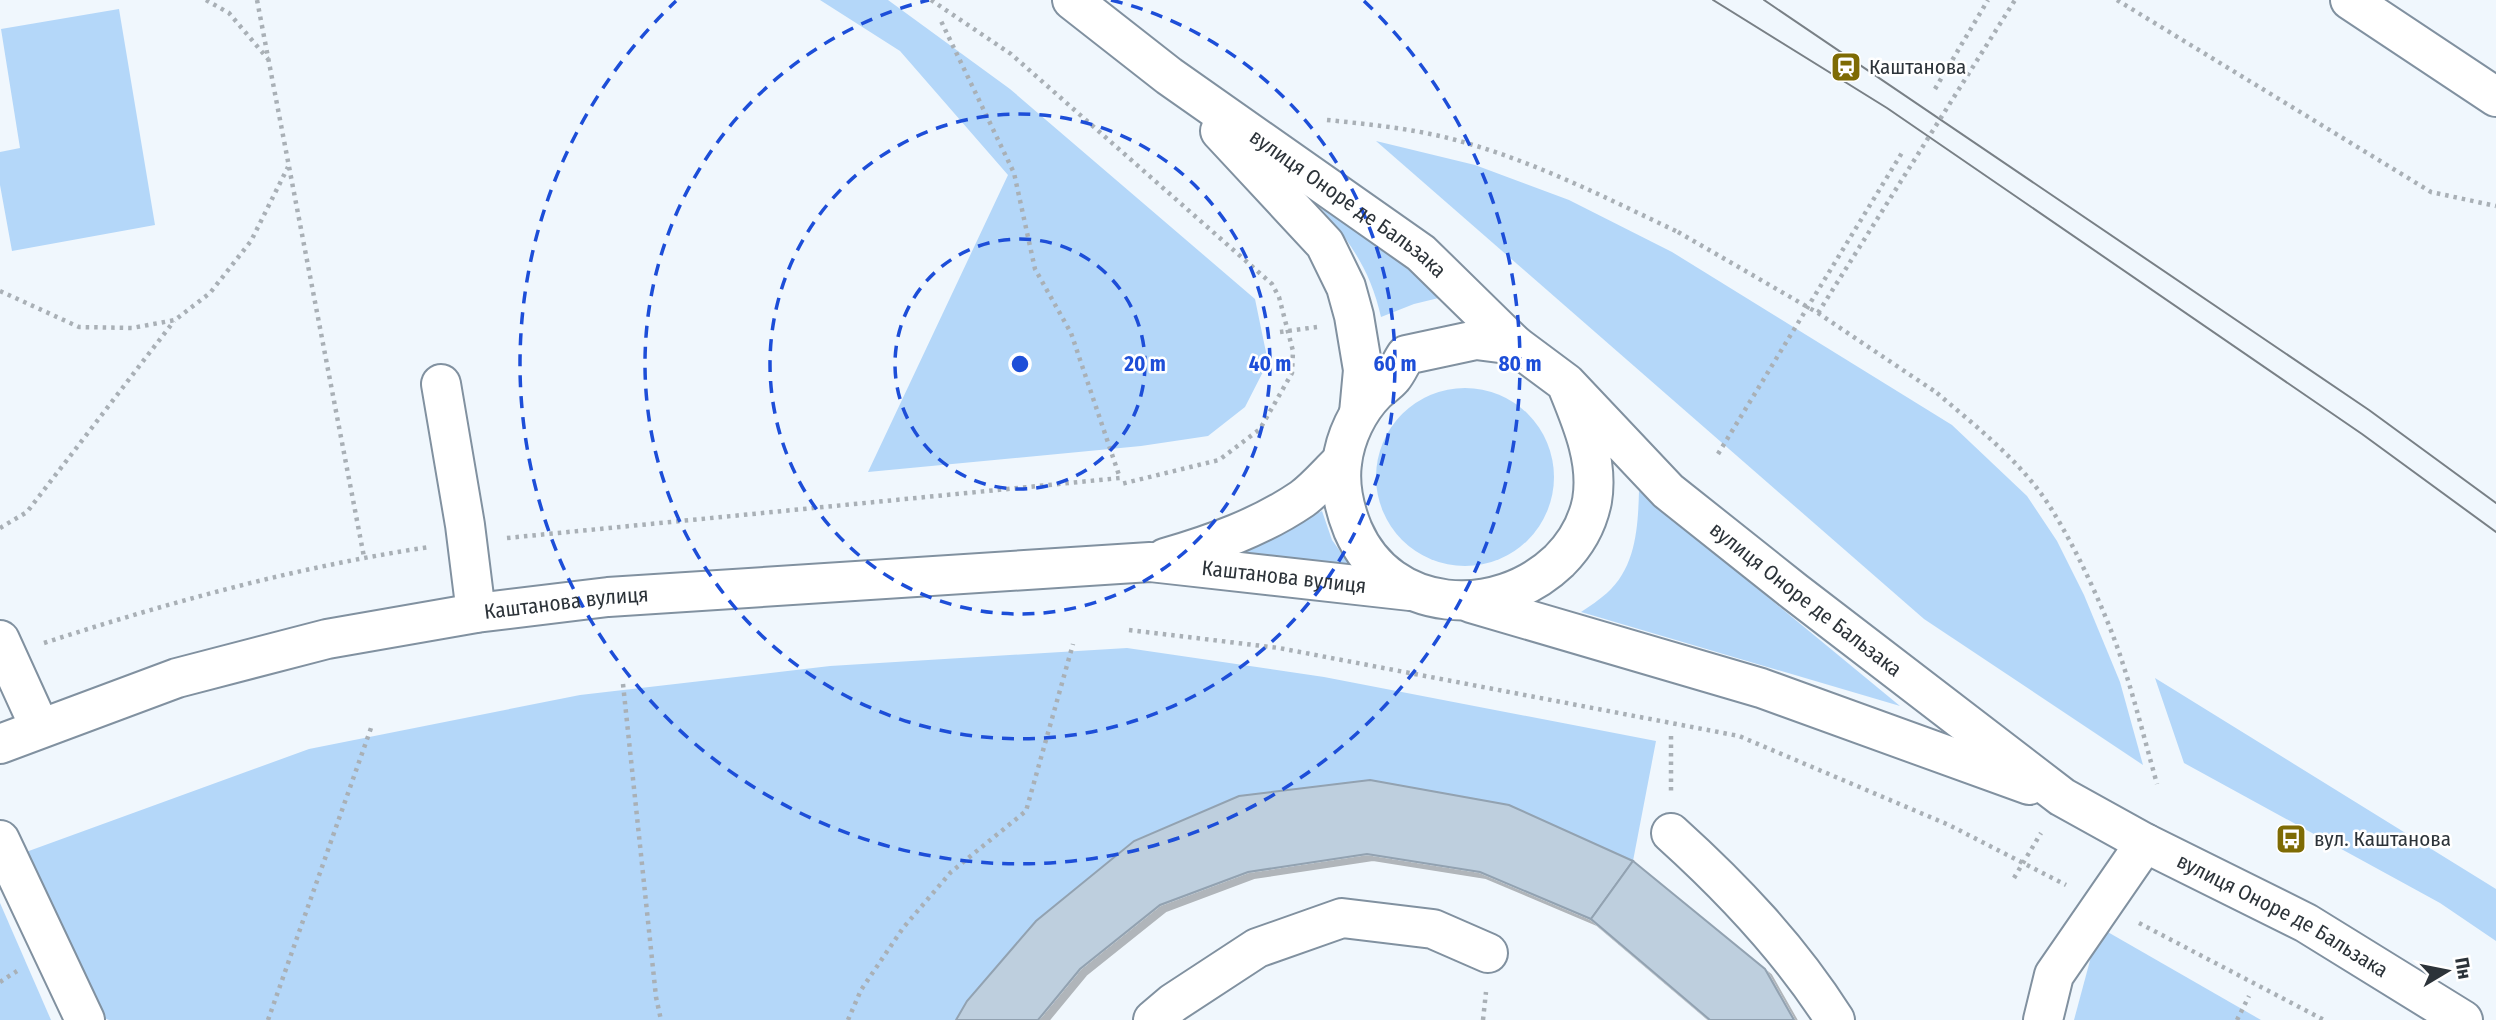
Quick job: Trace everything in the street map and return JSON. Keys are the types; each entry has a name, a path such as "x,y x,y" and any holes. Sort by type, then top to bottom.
{"street":[{"name":"вулиця Оноре де Бальзака","path":"1072,0 1169,76 1421,253 1515,345 1566,383 1668,491 2062,797 2144,842 2306,923 2463,1020"},
{"path":"2350,0 2496,97"},
{"name":"вулиця Оноре де Бальзака","path":"1169,76 1325,244 1346,287 1354,316 1363,370 1359,413"},
{"path":"1515,345 1476,340 1406,355 1392,378 1376,391 1359,413 1342,461 1341,488 1346,514 1357,539 1372,561 1392,579 1416,592 1438,599 1465,602 1494,598 1544,575 1582,534 1592,501 1591,453 1566,383"},
{"path":"441,384 476,613"},
{"name":"Каштанова вулиця","path":"1150,562 1212,544 1268,519 1304,498 1342,461"},
{"name":"Каштанова вулиця","path":"0,744 189,674 327,639 476,613 608,597 1150,562 1416,592"},
{"name":"вулиця Оноре де Бальзака","path":"1465,602 1761,688 2062,797"},
{"path":"3,647 40,728"},
{"path":"1671,833 1726,883 1778,942 1835,1020"},
{"path":"0,840 85,1020"},
{"path":"2043,1020 2054,975 2144,842"},
{"path":"1153,1020 1172,1003 1257,948 1342,918 1433,929 1489,953"}],"path":[{"path":"206,0 229,13 269,59"},
{"path":"257,0 364,557"},
{"path":"931,0 1011,54 1272,284 1279,297 1293,351 1292,373 1260,429 1219,460 1121,484"},
{"path":"1935,89 1988,0"},
{"path":"1818,313 2015,0"},
{"path":"2118,1 2431,192 2496,206"},
{"path":"3,647 246,582 364,557 467,542 1120,478 1071,333 1035,269 1014,173 941,21"},
{"path":"1327,120 1387,126 1445,138 1493,152 1568,180 1678,232 1818,313 1937,393 1982,431 2017,466 2052,510 2090,583 2120,654 2157,784"},
{"path":"1718,454 1903,151"},
{"path":"0,528 27,512 175,320 210,293 251,241 289,165"},
{"path":"0,291 79,327 132,328 175,320"},
{"path":"1280,332 1321,327"},
{"path":"1129,630 1279,648 1739,736 1949,825 2324,1020"},
{"path":"848,1020 861,990 903,928 951,872 1026,811 1073,644"},
{"path":"623,684 656,997 661,1020"},
{"path":"268,1020 371,728"},
{"path":"1671,736 1671,833"},
{"path":"2014,878 2041,833"},
{"path":"2237,1020 2249,996"}],"shaded area":[{"path":"820,0 888,0 1010,89 1255,299 1268,362 1245,407 1208,436 1141,446 868,472 1008,175 900,51"},
{"path":"119,9 155,225 12,251 0,185 0,152 20,148 1,29"},
{"path":"1376,141 1475,165 1569,200 1672,252 1952,425 2027,496 2057,541 2084,595 2120,682 2143,765 1924,619"},
{"path":"1298,183 1451,295 1414,304 1381,317 1368,277 1359,260 1338,229"},
{"path":"1465,388 1499,394 1528,414 1548,443 1554,477 1548,511 1528,540 1499,560 1465,566 1431,560 1402,540 1382,511 1376,477 1382,443 1402,414 1431,394"},
{"path":"1639,491 1900,706 1581,612 1617,583 1630,559 1638,518"},
{"path":"1322,511 1332,540 1350,565 1237,554"},
{"path":"1127,648 1324,677 1656,741 1633,861 1509,805 1370,780 1238,796 1133,841 1036,921 967,1001 956,1020 109,1020 104,1018 26,852 309,749 580,695 830,666"},
{"path":"2155,678 2496,889 2496,941 2440,903 2184,763"},
{"path":"0,903 51,1020 0,1020"},
{"path":"2099,927 2261,1020 2074,1020"}],"building":[{"path":"1370,780 1509,805 1633,861 1591,919 1480,872 1367,854 1248,872 1160,905 1080,969 1038,1020 956,1020 967,1001 1036,921 1134,841 1239,796"},
{"path":"1633,861 1765,969 1794,1020 1710,1020 1591,919"}],"tram line":[{"path":"1713,0 1887,108 2362,434 2496,532"},
{"path":"1764,0 2369,410 2496,503"}],"place":[{"name":"Каштанова","path":"1846,67"},
{"name":"вул. Каштанова","path":"2291,839"}]}
